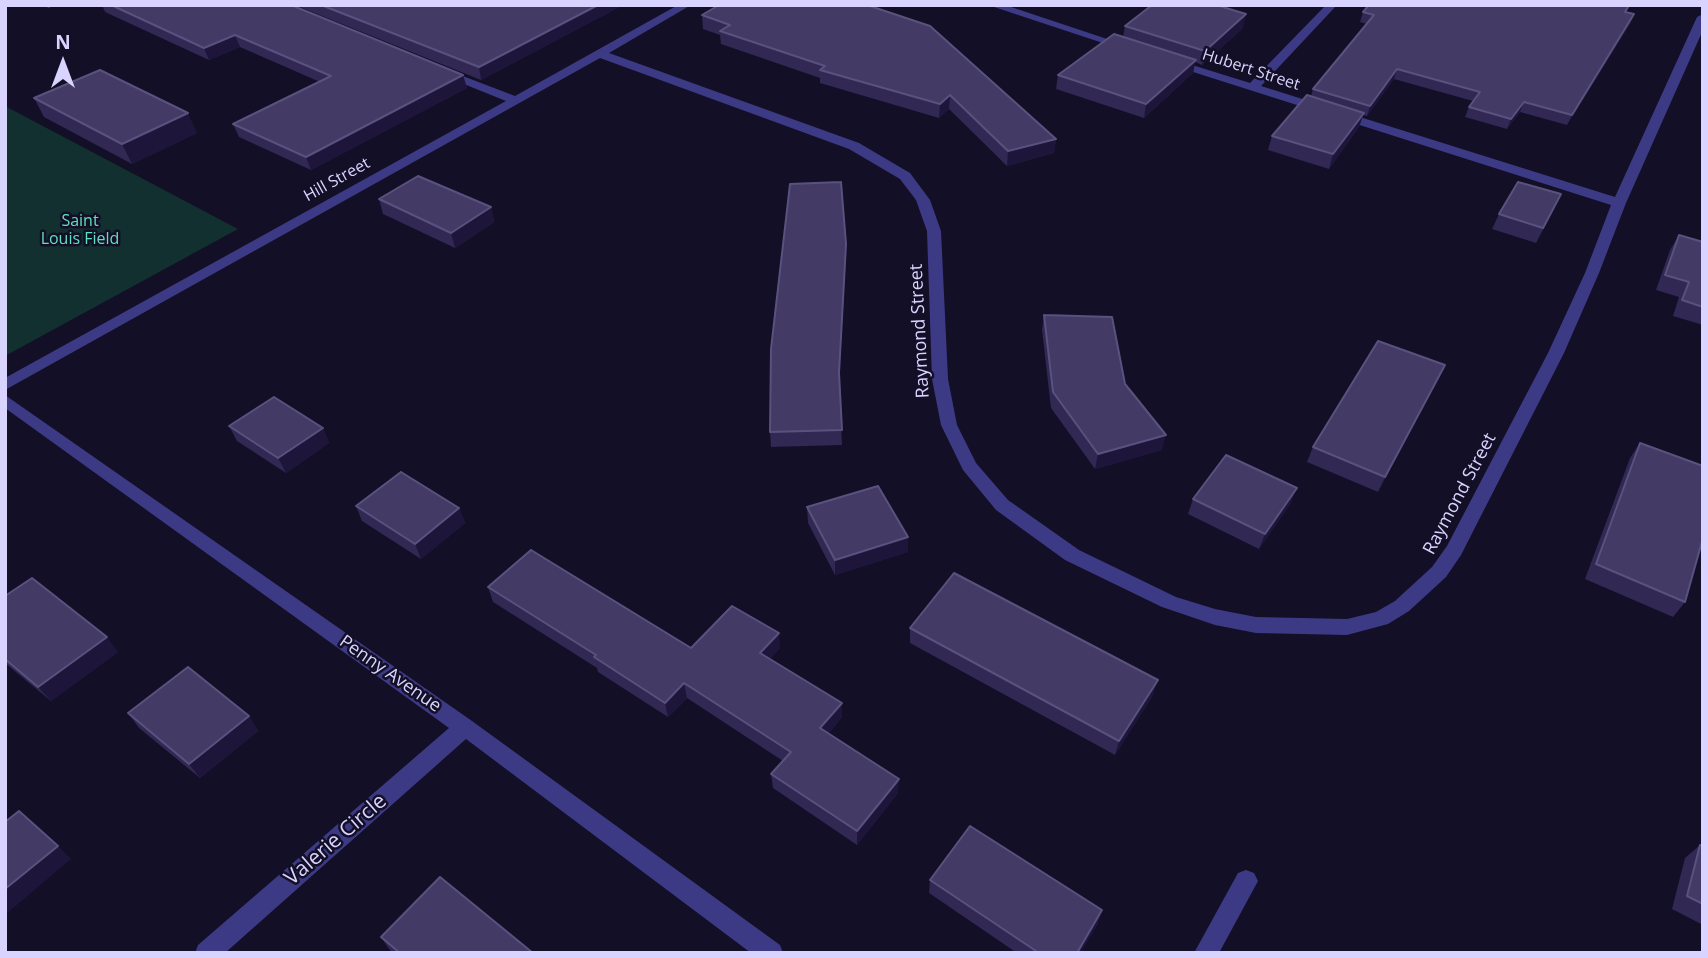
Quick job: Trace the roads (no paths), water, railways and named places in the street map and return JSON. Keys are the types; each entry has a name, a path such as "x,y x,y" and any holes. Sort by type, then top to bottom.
{"street":[{"name":"Hill Street","path":"5,385 686,5"},
{"path":"993,5 1136,50"},
{"path":"1253,87 1332,5"},
{"name":"Raymond Street","path":"598,53 854,146 905,176 923,200 934,231 940,379 949,425 965,458 983,485 1002,505 1072,555 1169,602 1215,617 1256,625 1347,627 1381,618 1402,606 1439,572 1454,550 1556,353 1619,203 1703,17"},
{"name":"Hubert Street","path":"1162,59 1619,203"},
{"path":"427,65 515,100"},
{"name":"Penny Avenue","path":"5,400 465,727 771,953"},
{"name":"Valerie Circle","path":"207,953 465,727"},
{"path":"1206,953 1246,881"}],"park label":[{"name":"Saint Louis Field","path":"80,230"}]}
